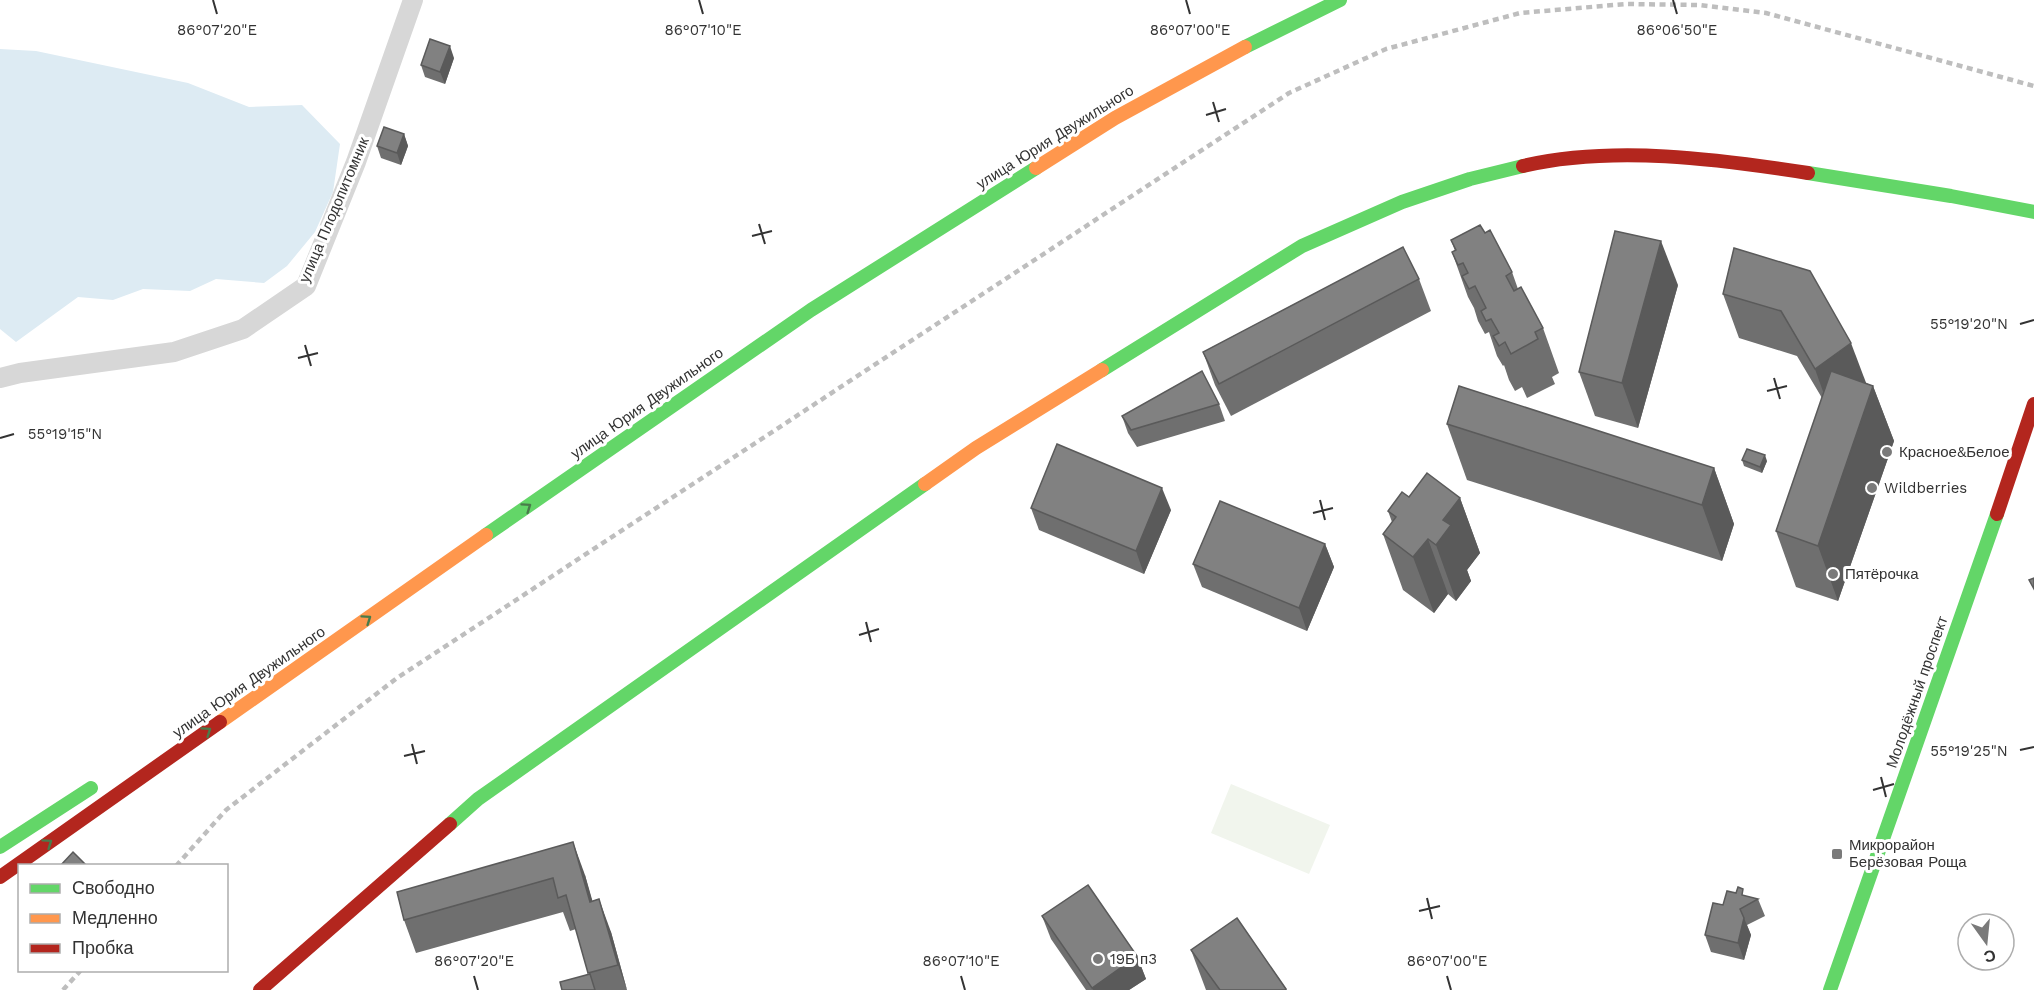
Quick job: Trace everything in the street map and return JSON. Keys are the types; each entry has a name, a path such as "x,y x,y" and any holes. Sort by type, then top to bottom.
{"main road":[{"name":"улица Юрия Двужильного","path":"19,864 686,395 820,304 1115,118 1238,50 1340,0"},
{"path":"260,990 488,792 975,448 1302,246 1402,202 1470,179 1527,165 1590,157 1646,156 1732,161 1951,195 2034,212"},
{"path":"1951,195 2010,194"},
{"path":"761,328 810,294"},
{"name":"Молодёжный проспект","path":"1830,990 1939,683 2034,404"},
{"path":"0,848 99,782"},
{"name":"улица Юрия Двужильного","path":"0,877 18,864"}],"street":[{"name":"улица Плодопитомник","path":"0,378 20,373 174,352 243,329 306,286 356,162 413,0"}],"shaded area":[{"path":"0,49 36,51 188,83 249,107 302,105 340,144 333,192 315,232 287,266 264,283 216,279 190,291 143,289 113,300 78,297 16,342 0,329"},
{"path":"1231,784 1330,825 1309,874 1211,833"}],"building":[{"path":"430,39 450,46 440,72 421,65"},
{"path":"384,127 404,134 397,153 377,146"},
{"path":"1480,225 1485,233 1490,230 1512,272 1506,276 1514,291 1521,287 1543,328 1535,332 1538,339 1511,354 1505,342 1499,346 1493,336 1499,333 1491,319 1486,321 1481,311 1486,308 1475,286 1469,289 1462,276 1468,273 1463,263 1458,265 1452,252 1456,250 1451,240"},
{"path":"1615,231 1661,241 1622,383 1579,372"},
{"path":"1403,247 1419,279 1219,384 1203,352"},
{"path":"1734,248 1810,271 1851,343 1815,369 1781,311 1723,294"},
{"path":"1202,371 1219,404 1131,430 1122,416"},
{"path":"1831,371 1873,386 1818,546 1776,531"},
{"path":"1459,386 1714,468 1702,505 1447,424"},
{"path":"1057,444 1162,488 1136,551 1031,508"},
{"path":"1747,449 1765,455 1760,467 1742,460"},
{"path":"1427,473 1460,498 1443,520 1451,525 1436,545 1428,539 1413,557 1383,534 1396,517 1388,511 1402,492 1409,497"},
{"path":"1220,501 1325,544 1299,608 1193,564"},
{"path":"2034,578 2034,589 2029,580"},
{"path":"573,842 590,902 599,899 618,965 588,973 566,895 558,898 553,878 404,920 397,892"},
{"path":"73,852 85,864 62,864"},
{"name":"19Б п3","path":"1088,885 1137,956 1092,988 1042,916"},
{"path":"1738,887 1743,889 1742,895 1758,899 1740,909 1744,918 1738,943 1705,935 1713,903 1723,905 1727,891 1736,893"},
{"path":"1237,918 1285,990 1220,990 1191,950"},
{"path":"590,974 595,990 562,990 560,982"}],"railway":[{"path":"178,864 226,810 397,678 1289,93 1386,49 1520,13 1626,4 1699,5 1766,13 2034,86"},
{"path":"63,990 79,972"}],"traffic: fast":[{"path":"1245,47 1340,0"},
{"path":"1102,370 1302,246 1402,202 1470,179 1523,166"},
{"path":"486,535 811,310 1036,168"},
{"path":"1808,173 2034,212"},
{"path":"450,824 478,799 925,484"},
{"path":"1830,990 1997,514"},
{"path":"0,847 91,788"}],"traffic: slow":[{"path":"1036,168 1115,118 1245,47"},
{"path":"925,484 976,448 1102,370"},
{"path":"220,722 486,535"}],"traffic: jam":[{"path":"1523,166 1593,156 1629,155 1702,159 1808,173"},
{"path":"1997,514 2034,404"},
{"path":"18,864 220,722"},
{"path":"260,990 450,824"},
{"path":"0,877 18,864"}],"place":[{"name":"Красное&Белое","path":"1887,452"},
{"name":"Wildberries","path":"1872,488"},
{"name":"Пятёрочка","path":"1833,574"},
{"name":"Микрорайон Берёзовая Роща","path":"1837,854"},
{"name":"19Б п3","path":"1098,959"}]}
